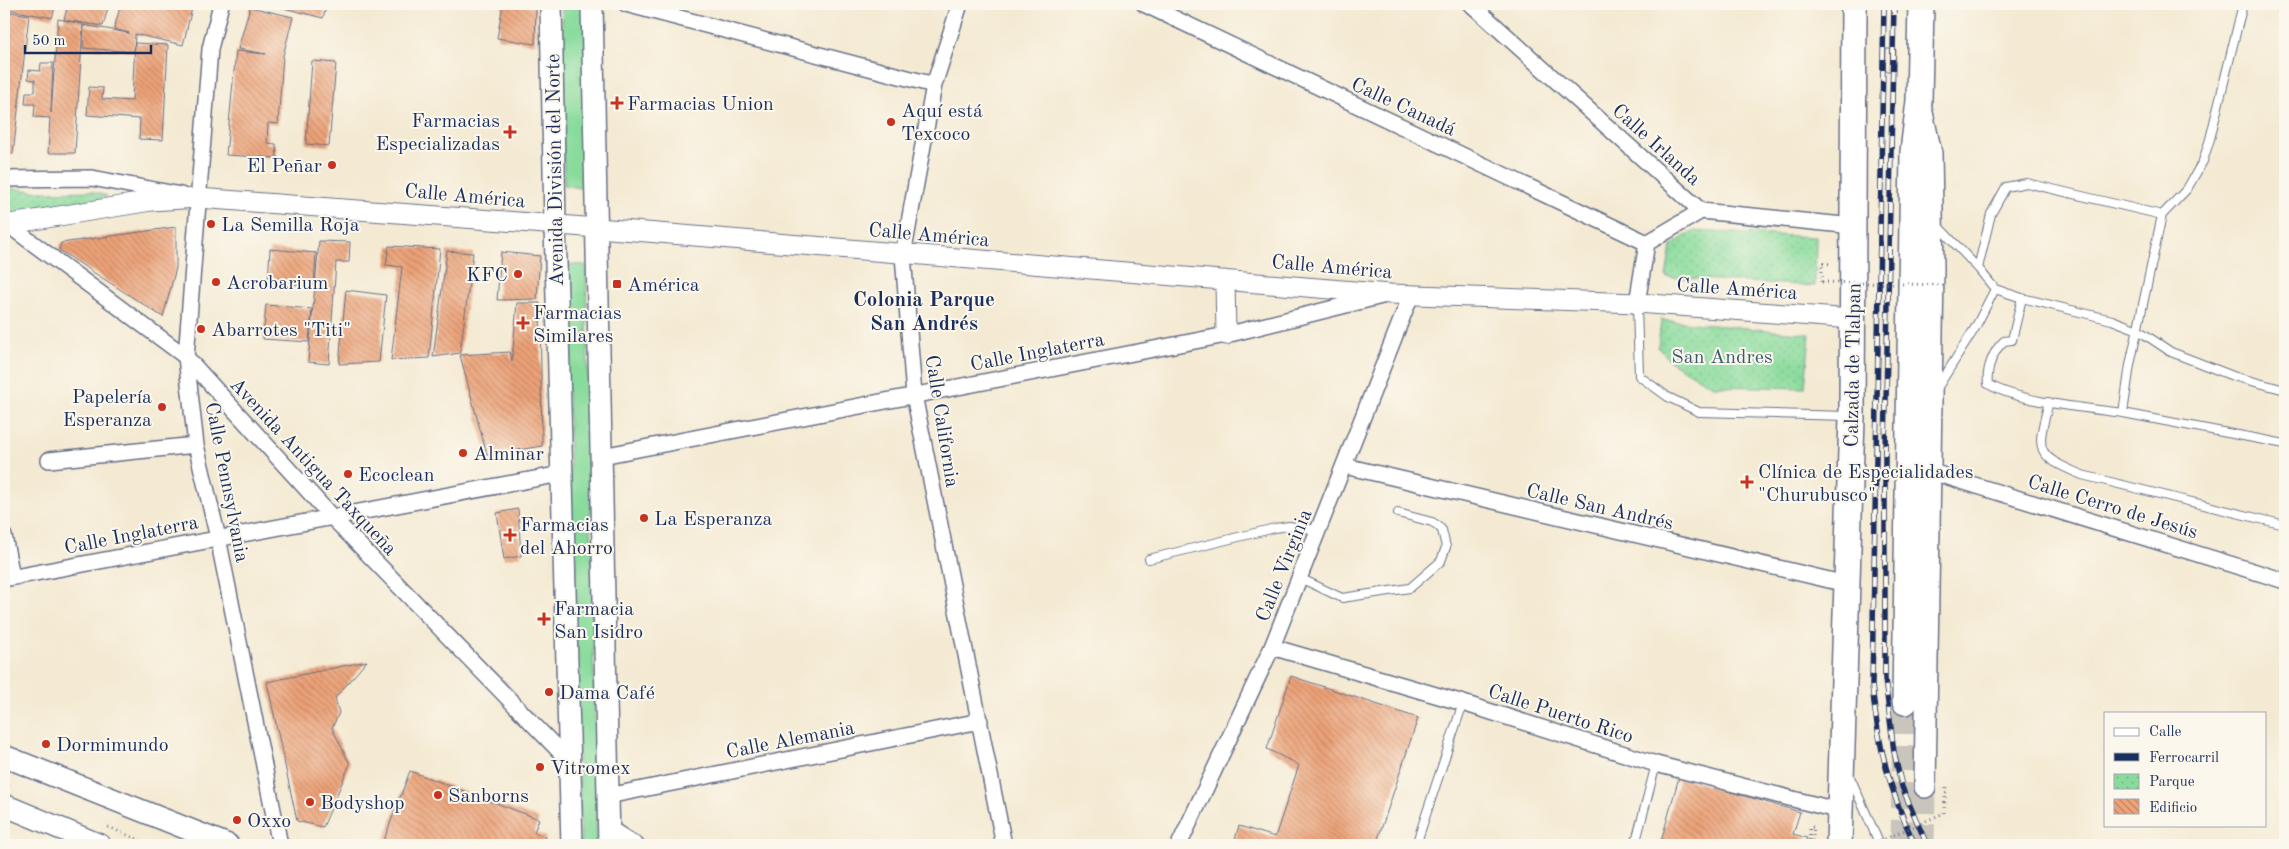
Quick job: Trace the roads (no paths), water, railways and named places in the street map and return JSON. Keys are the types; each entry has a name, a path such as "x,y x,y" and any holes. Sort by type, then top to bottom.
{"highway":[{"name":"Calzada de Tlalpan","path":"1839,845 1852,417 1854,4"},
{"path":"1905,702 1913,162 1919,101 1921,4"}],"main road":[{"name":"Avenida División del Norte","path":"552,4 554,225 572,845"},
{"name":"Avenida División del Norte","path":"592,4 609,836"},
{"path":"1919,101 1931,153 1932,219 1925,787"},
{"path":"4,756 228,845"},
{"path":"4,805 96,844"}],"street":[{"name":"Calle Pennsylvania","path":"221,4 210,49 186,357 196,446 218,538 280,845"},
{"path":"626,4 934,85"},
{"name":"Calle California","path":"960,4 934,85 903,255 914,396 1004,845"},
{"name":"Calle Canadá","path":"1144,4 1646,243"},
{"name":"Calle Irlanda","path":"1471,4 1488,9 1701,211 1854,226"},
{"path":"4,179 92,178 198,198"},
{"name":"Calle América","path":"5,224 151,201 198,198 598,228 903,255 1390,294 1637,303 1852,319"},
{"path":"1637,303 1646,243 1701,211"},
{"name":"Avenida Antigua Taxqueña","path":"5,224 186,357 332,517 570,762"},
{"path":"1225,280 1226,336"},
{"name":"Calle Inglaterra","path":"602,456 1226,336 1390,294"},
{"name":"Calle Virginia","path":"1179,845 1272,647 1411,295"},
{"path":"49,460 196,446"},
{"name":"Calle San Andrés","path":"1345,466 1846,584"},
{"name":"Calle Cerro de Jesús","path":"1929,470 2285,581"},
{"name":"Calle Inglaterra","path":"8,578 561,474"},
{"path":"4,536 8,578"},
{"name":"Calle Puerto Rico","path":"1272,647 1463,702 1656,764 1840,811"},
{"name":"Calle Alemania","path":"608,796 980,721"},
{"path":"609,836 636,845"}],"lane":[{"path":"2122,413 2130,365 2162,216 2187,189 2203,160 2210,139 2243,4"},
{"path":"1978,268 1991,214 2006,187 2027,182 2162,216"},
{"path":"1932,219 1995,288 2022,298 2112,320 2138,330 2170,352 2233,376 2285,390"},
{"path":"1930,400 1975,328 1995,288"},
{"path":"2022,298 2012,340 2004,341 1997,347 1986,374 1988,384 1998,389 2049,402 2122,413 2150,420 2285,444"},
{"path":"1637,303 1639,376 1668,396 1699,412 1852,417"},
{"path":"2049,402 2039,438 2044,452 2056,464 2082,475 2285,525"},
{"path":"1300,578 1342,598 1410,588 1441,561 1446,547 1442,530 1437,525 1398,513"},
{"path":"1149,560 1275,528 1289,526 1319,530"},
{"path":"1416,845 1463,702"},
{"path":"1842,753 1856,794 1880,845"},
{"path":"1635,845 1656,764"}],"tunnel":[{"path":"1903,845 1905,702"},
{"path":"1924,845 1925,787"}],"railway":[{"path":"1884,4 1872,685 1881,748 1886,767 1898,805 1915,845"},
{"path":"1894,4 1885,450 1885,679 1894,752 1902,787 1927,845"}],"place":[{"name":"Farmacias Union","path":"617,103"},
{"name":"Aquí está Texcoco","path":"891,122"},
{"name":"Farmacias Especializadas","path":"510,132"},
{"name":"El Peñar","path":"332,165"},
{"name":"La Semilla Roja","path":"211,224"},
{"name":"KFC","path":"518,274"},
{"name":"Acrobarium","path":"216,282"},
{"name":"América","path":"617,284"},
{"name":"Farmacias Similares","path":"523,323"},
{"name":"Abarrotes \"Titi\"","path":"201,329"},
{"name":"Papelería Esperanza","path":"162,407"},
{"name":"Alminar","path":"463,453"},
{"name":"Ecoclean","path":"348,474"},
{"name":"Clínica de Especialidades \"Churubusco\"","path":"1747,482"},
{"name":"La Esperanza","path":"644,518"},
{"name":"Farmacias del Ahorro","path":"510,535"},
{"name":"Farmacia San Isidro","path":"544,619"},
{"name":"Dama Café","path":"549,692"},
{"name":"Dormimundo","path":"46,744"},
{"name":"Vitromex","path":"540,767"},
{"name":"Sanborns","path":"438,795"},
{"name":"Bodyshop","path":"310,802"},
{"name":"Oxxo","path":"237,820"}],"district":[{"name":"Colonia Parque San Andrés","path":"924,311"}],"park label":[{"name":"San Andres","path":"1722,356"}]}
